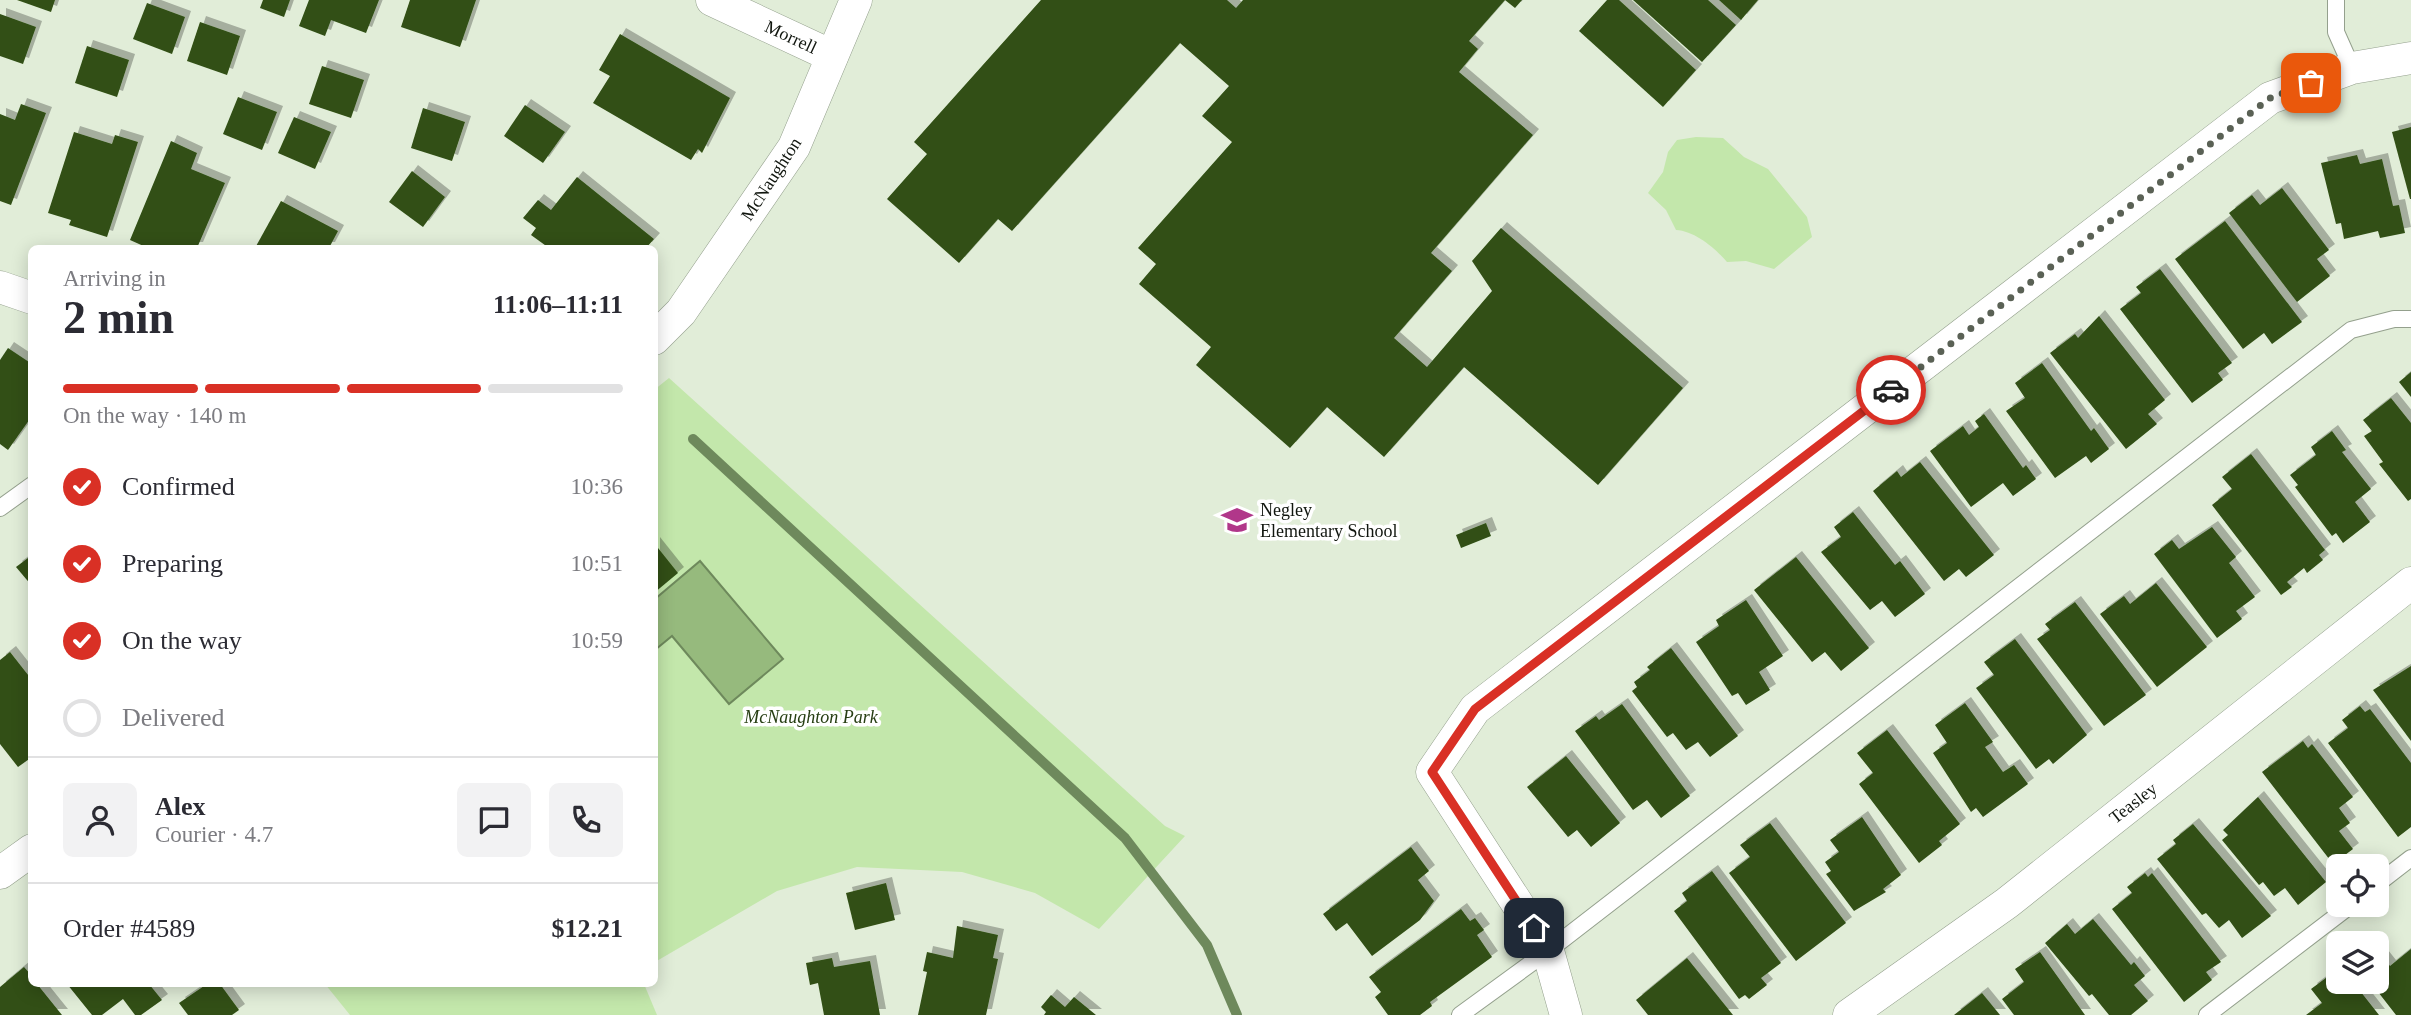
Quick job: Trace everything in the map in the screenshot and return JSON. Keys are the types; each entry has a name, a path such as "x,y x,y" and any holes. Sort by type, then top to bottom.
{"street":[{"name":"Morrell","path":"712,0 832,56"},
{"name":"McNaughton","path":"658,335 681,312 794,147 856,0"},
{"path":"1566,1015 1548,951 1432,772 1475,709 2270,98 2352,68 2411,58"},
{"path":"0,287 28,297"},
{"name":"Teasley","path":"1849,1015 2007,903 2411,583"},
{"path":"0,873 28,853"}],"lane":[{"path":"2336,0 2336,32 2352,68"},
{"path":"1460,1015 1548,951 2351,330 2394,319 2411,319"},
{"path":"0,508 28,488"},
{"path":"2389,875 2411,858"},
{"path":"2207,1015 2335,917"}],"green space":[{"path":"1696,137 1723,138 1744,157 1768,169 1807,217 1812,237 1774,269 1746,261 1727,262 1704,241 1690,233 1676,230 1666,210 1648,193 1663,172 1668,152 1677,140"},
{"name":"McNaughton Park","path":"669,378 1165,826 1185,836 1099,929 1035,893 962,872 857,867 777,891 658,960 658,387"},
{"path":"327,987 645,987 657,1015 350,1015"}],"shaded area":[{"path":"700,561 783,659 729,704 672,636 658,648 658,596"}],"building":[{"path":"17,0 55,0 51,12"},
{"path":"263,0 290,0 284,17 260,8"},
{"path":"309,0 379,0 366,33 331,20 325,36 299,26"},
{"path":"410,0 476,0 460,47 401,27"},
{"path":"1041,0 1227,0 1236,8 1243,0 1505,0 1469,41 1478,49 1459,72 1533,135 1431,253 1452,271 1394,338 1427,367 1492,291 1472,261 1501,228 1683,388 1598,485 1464,367 1384,457 1327,407 1290,448 1196,365 1211,347 1139,284 1156,264 1138,248 1232,142 1202,116 1229,86 1180,43 1012,231 998,219 959,263 887,199 927,154 914,142"},
{"path":"1505,0 1522,0 1515,8"},
{"path":"1607,0 1619,0 1696,70 1663,107 1579,31"},
{"path":"1633,0 1708,0 1736,25 1702,62"},
{"path":"1719,0 1758,0 1741,20"},
{"path":"147,3 185,17 172,54 133,39"},
{"path":"0,14 36,27 23,64 0,56"},
{"path":"200,22 240,36 227,75 187,61"},
{"path":"620,34 730,98 702,153 698,149 691,160 593,103 610,76 599,70"},
{"path":"87,46 129,60 117,97 75,83"},
{"path":"322,66 364,80 351,118 309,104"},
{"path":"238,97 277,112 262,150 223,134"},
{"path":"21,104 46,113 11,205 0,201 0,114 15,120"},
{"path":"525,105 565,132 543,163 504,136"},
{"path":"423,108 465,122 452,161 411,148"},
{"path":"294,117 331,132 315,169 278,153"},
{"path":"2411,127 2411,199 2410,199 2392,132"},
{"path":"74,132 112,144 115,135 138,142 107,237 69,225 71,220 48,213"},
{"path":"171,141 197,153 191,169 225,183 198,245 141,245 130,240"},
{"path":"2357,155 2360,164 2382,159 2393,206 2399,205 2405,233 2380,238 2378,231 2344,239 2341,223 2336,224 2321,163"},
{"path":"412,171 445,197 423,227 389,202"},
{"path":"577,177 654,239 649,245 545,245 531,235 536,228 523,218 538,200 551,210"},
{"path":"2282,188 2329,250 2317,259 2330,276 2297,302 2229,213 2252,195 2260,205"},
{"path":"281,201 338,231 331,245 257,245"},
{"path":"2225,221 2302,322 2272,344 2264,333 2243,349 2175,259"},
{"path":"2160,269 2232,363 2218,373 2223,380 2192,403 2120,309 2141,293 2136,287"},
{"path":"2099,316 2165,400 2148,414 2157,424 2126,449 2050,353 2075,334 2078,338"},
{"path":"8,348 28,361 28,422 8,450 0,444 0,360"},
{"path":"2042,363 2091,431 2094,428 2109,449 2091,463 2086,456 2055,478 2006,411 2025,398 2015,383"},
{"path":"2411,372 2411,397 2399,382"},
{"path":"2391,398 2411,423 2411,499 2408,501 2379,464 2383,462 2364,436 2372,431 2363,420"},
{"path":"1984,414 2023,468 2026,465 2036,479 2013,496 2003,483 1971,507 1930,451 1963,426 1969,435 1979,427 1975,421"},
{"path":"2332,431 2346,450 2342,452 2371,489 2355,502 2370,522 2343,543 2336,533 2332,536 2295,487 2298,485 2290,475 2316,455 2311,447"},
{"path":"2251,454 2325,550 2319,555 2323,560 2307,573 2304,568 2287,582 2292,587 2281,595 2212,505 2232,489 2222,477"},
{"path":"1920,462 1994,555 1966,577 1959,569 1944,581 1873,491 1897,471 1901,477"},
{"path":"1853,512 1895,565 1900,561 1925,594 1895,617 1882,601 1870,610 1821,552 1841,537 1834,527"},
{"path":"1486,523 1491,536 1461,548 1456,535"},
{"path":"2212,527 2236,557 2229,563 2255,597 2236,611 2242,619 2217,638 2154,554 2172,540 2179,549"},
{"path":"658,548 678,573 658,590"},
{"path":"1796,557 1869,648 1841,671 1825,652 1812,662 1754,590"},
{"path":"28,558 28,581 16,567"},
{"path":"2156,583 2207,647 2157,687 2100,614 2124,596 2130,604"},
{"path":"1746,600 1783,656 1759,672 1770,690 1746,705 1738,693 1732,696 1696,642 1719,626 1716,620"},
{"path":"2075,602 2146,695 2104,726 2037,639 2050,630 2045,624"},
{"path":"2015,639 2087,735 2053,764 2049,759 2036,769 1976,688 1994,675 1984,662"},
{"path":"1671,648 1738,736 1710,757 1698,742 1686,750 1673,733 1667,737 1632,691 1637,687 1634,682 1650,670 1647,667"},
{"path":"10,652 28,675 28,760 18,767 0,744 0,660"},
{"path":"2411,666 2411,741 2373,690"},
{"path":"1965,703 1993,742 1985,747 2003,772 2014,765 2028,784 1983,817 1976,808 1971,812 1933,753 1947,743 1935,725"},
{"path":"1622,704 1690,796 1661,818 1647,800 1633,810 1575,731 1596,716 1599,720"},
{"path":"2360,706 2365,712 2370,709 2411,763 2411,827 2398,837 2328,743 2348,728 2342,720"},
{"path":"1887,730 1960,824 1939,841 1942,845 1919,863 1859,784 1873,773 1857,753"},
{"path":"2303,741 2308,748 2312,744 2353,797 2339,808 2350,823 2339,831 2353,849 2346,854 2326,855 2262,772"},
{"path":"1566,756 1620,823 1591,847 1577,830 1568,837 1527,787"},
{"path":"2258,797 2326,882 2298,905 2285,888 2274,896 2263,882 2259,885 2222,840 2228,835 2223,830"},
{"path":"1862,817 1901,875 1883,889 1886,892 1854,911 1826,874 1831,871 1825,862 1839,852 1830,840"},
{"path":"1770,823 1846,923 1796,961 1729,873 1750,857 1740,845"},
{"path":"2193,824 2271,916 2242,938 2229,920 2219,928 2206,913 2202,915 2157,859 2176,844 2173,840"},
{"path":"1411,847 1429,871 1418,880 1434,901 1420,920 1372,956 1347,923 1336,931 1323,914"},
{"path":"1712,871 1781,963 1761,978 1767,985 1749,999 1745,995 1739,999 1674,911 1687,901 1682,893"},
{"path":"2145,873 2148,877 2152,873 2221,962 2206,972 2212,980 2184,1002 2112,909 2132,893 2127,887"},
{"path":"886,883 895,920 855,930 846,893"},
{"path":"1461,909 1470,921 1475,918 1484,930 1477,935 1492,957 1430,1002 1432,1006 1420,1015 1388,1015 1375,997 1381,992 1369,977"},
{"path":"2093,919 2131,965 2134,962 2145,976 2134,985 2148,1001 2131,1015 2109,1015 2092,994 2089,996 2045,943 2067,924 2075,934"},
{"path":"957,926 998,935 993,958 998,959 986,1015 918,1015 927,972 923,971 927,952 953,958"},
{"path":"2411,949 2411,1015 2396,1015 2380,994 2389,994 2390,966"},
{"path":"2040,952 2085,1015 2014,1015 2002,999 2024,982 2015,969"},
{"path":"832,958 834,967 870,961 880,1015 824,1015 818,983 810,985 806,963"},
{"path":"1687,958 1733,1015 1648,1015 1636,1000"},
{"path":"24,967 28,972 28,987 39,987 62,1015 0,1015 0,987"},
{"path":"2326,978 2326,994 2362,994 2379,1015 2306,1015 2322,1003 2311,989"},
{"path":"69,987 151,987 162,1000 141,1015 135,1015 123,999 102,1015 92,1015"},
{"path":"203,987 222,987 239,1010 232,1015 188,1015 179,1003"},
{"path":"1982,993 2000,1015 1954,1015"},
{"path":"1051,995 1065,1007 1074,997 1096,1015 1044,1015 1046,1012 1041,1007"}],"waterway":[{"path":"693,439 1125,838 1207,945 1237,1015"}],"way so far":[{"path":"1891,390 2270,98 2311,83"}],"place":[{"name":"Negley Elementary School","path":"1237,520"}],"route":[{"path":"1534,928 1432,772 1475,709 1891,390"}]}
